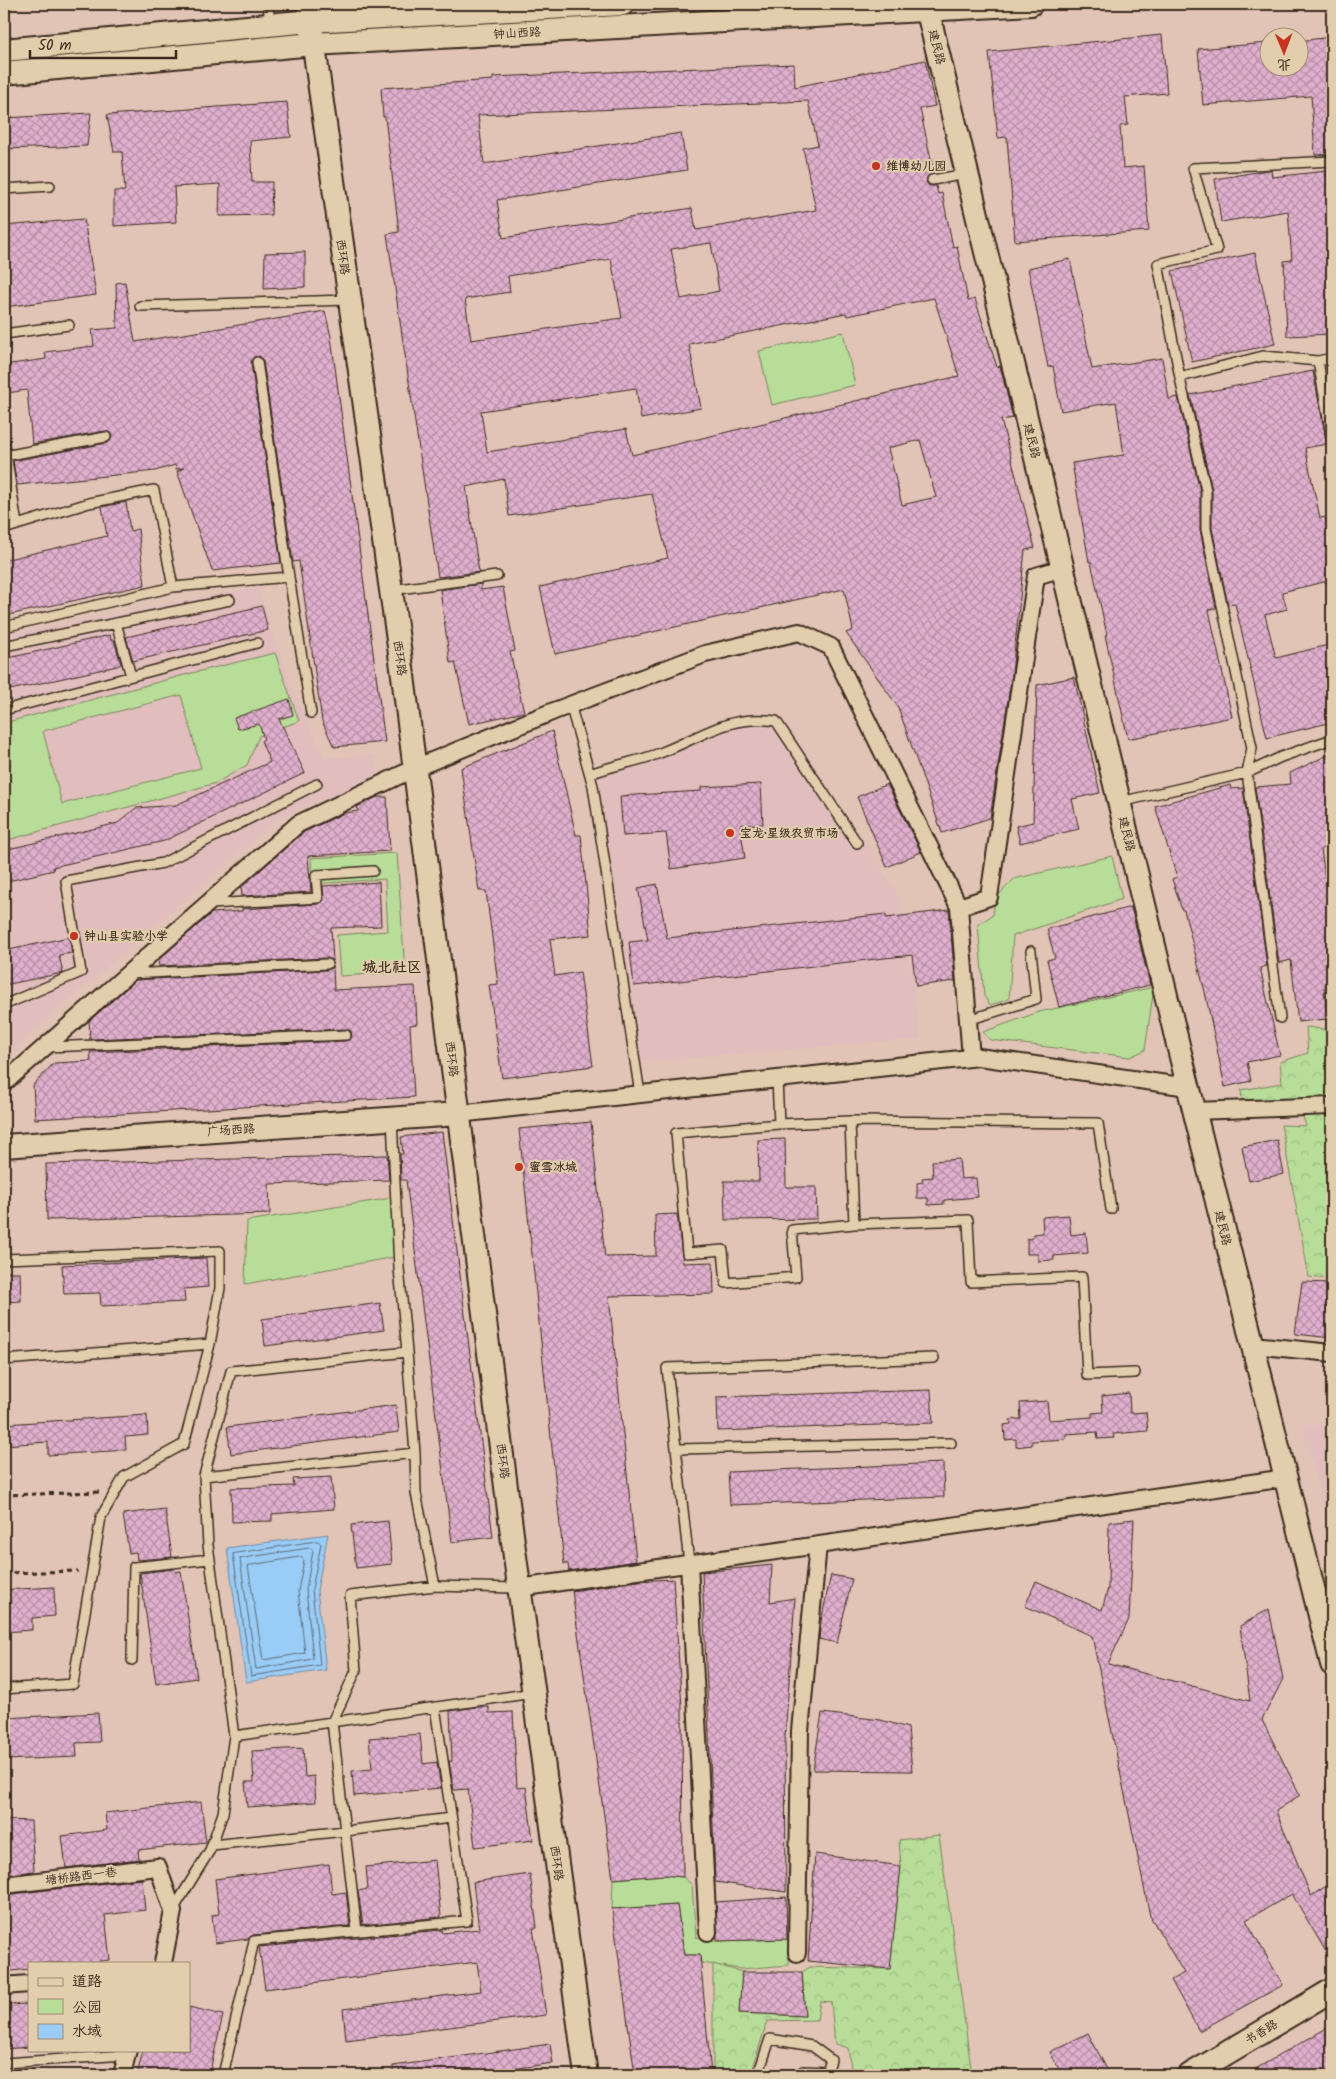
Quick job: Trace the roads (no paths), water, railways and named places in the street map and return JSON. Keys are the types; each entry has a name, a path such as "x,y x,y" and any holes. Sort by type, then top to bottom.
{"street":[{"name":"钟山西路","path":"4,50 269,14 623,4"},
{"name":"钟山西路","path":"4,73 313,44 787,11 1031,4"},
{"name":"建民路","path":"927,7 1188,1087 1332,1664"},
{"name":"西环路","path":"309,13 391,590 519,1588 586,2075"},
{"path":"958,907 989,897 1036,576 1063,568"},
{"path":"4,1082 298,824 414,768 570,704 705,654 798,632 831,647 958,907 971,1058"},
{"path":"458,1114 979,1057 1188,1087"},
{"path":"1194,1111 1332,1106"},
{"name":"广场西路","path":"4,1146 458,1114"},
{"path":"1253,1345 1332,1353"},
{"path":"519,1588 1286,1478"},
{"path":"797,1953 800,1731 818,1545"},
{"path":"689,1563 708,1932"},
{"name":"塘桥路西一巷","path":"4,1885 158,1867 172,1911"},
{"path":"163,1962 172,1911"},
{"path":"4,1986 28,1984"},
{"name":"书香路","path":"1190,2075 1332,1990"},
{"path":"122,2075 127,2053"}],"lane":[{"path":"1280,1018 1247,773 1252,748 1206,529 1206,490 1180,377 1158,264 1217,250 1193,168 1332,161"},
{"path":"932,180 967,174"},
{"path":"4,189 50,186"},
{"path":"140,306 349,300"},
{"path":"4,334 69,324"},
{"path":"1180,377 1263,356 1318,361 1332,358"},
{"path":"1318,361 1332,441"},
{"path":"257,362 311,713"},
{"path":"5,456 106,437"},
{"path":"4,441 17,525"},
{"path":"4,529 89,503 154,490 173,587"},
{"path":"391,590 497,576"},
{"path":"4,627 173,587 289,577"},
{"path":"4,646 230,600"},
{"path":"116,623 131,676"},
{"path":"4,710 257,643"},
{"path":"570,704 590,774 640,1094"},
{"path":"590,774 610,766 658,754 726,724 762,719 776,721 857,843"},
{"path":"1119,802 1247,773 1281,757 1332,739"},
{"path":"4,1005 81,972 66,881 162,863 317,784"},
{"path":"207,904 318,898 316,875 374,871"},
{"path":"968,1020 1036,999 1030,950"},
{"path":"128,974 327,964"},
{"path":"44,1048 346,1035"},
{"path":"777,1079 779,1124"},
{"path":"392,1118 399,1268 415,1453 416,1493 435,1586"},
{"path":"850,1121 854,1224"},
{"path":"1111,1209 1098,1123 850,1121 779,1124 676,1134 687,1253 723,1250 726,1283 796,1277 792,1230 854,1224 968,1220 971,1282 1082,1277 1087,1376 1135,1373"},
{"path":"4,1259 220,1251 220,1288 210,1344 184,1444 124,1477 101,1517 73,1684 4,1689"},
{"path":"4,1360 210,1344"},
{"path":"172,1911 212,1845 224,1813 234,1736 210,1559 204,1476 230,1371 407,1352"},
{"path":"689,1563 667,1368 934,1358"},
{"path":"676,1449 951,1443"},
{"path":"204,1476 415,1453"},
{"path":"132,1660 134,1567 210,1559"},
{"path":"357,1931 332,1722 356,1671 350,1596 435,1586 519,1588"},
{"path":"234,1736 534,1693"},
{"path":"223,2075 254,1941 467,1921 435,1707"},
{"path":"212,1845 452,1818"},
{"path":"758,2075 770,2039 812,2046 830,2060 827,2072 803,2071"},
{"path":"4,2063 127,2053"}],"water":[{"path":"328,1534 317,1590 326,1670 246,1682 227,1548"}],"place":[{"name":"维博幼儿园","path":"876,166"},
{"name":"宝龙·星级农贸市场","path":"730,833"},
{"name":"钟山县实验小学","path":"74,936"},
{"name":"蜜雪冰城","path":"519,1167"}],"district":[{"name":"城北社区","path":"392,967"}]}
